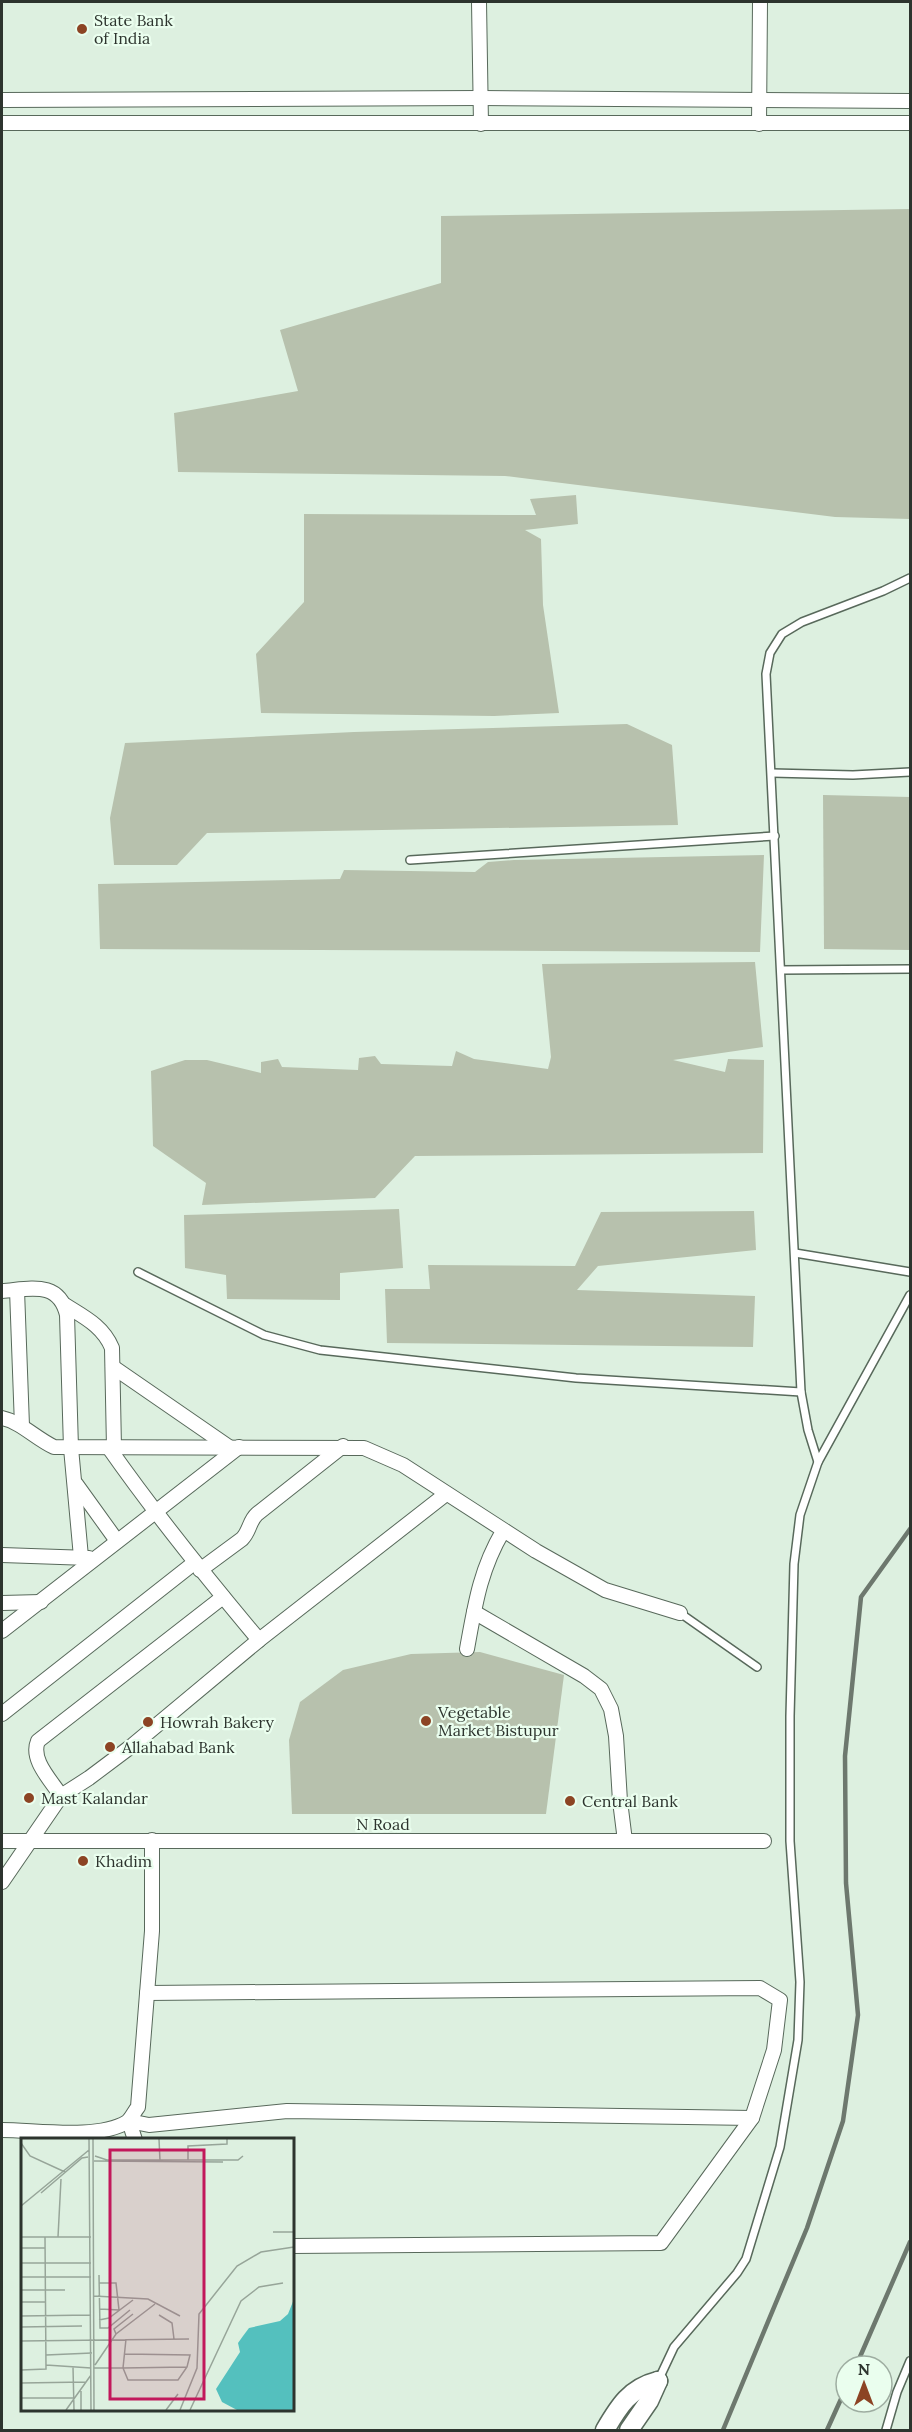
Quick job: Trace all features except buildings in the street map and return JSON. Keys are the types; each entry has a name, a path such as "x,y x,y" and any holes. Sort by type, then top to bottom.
{"street":[{"path":"479,2 481,124"},
{"path":"759,124 760,2"},
{"path":"2,100 481,98 910,101"},
{"path":"2,123 481,124 682,121 759,124 910,123"},
{"path":"2,1291 43,1289 53,1292 60,1296 67,1315 71,1448 81,1557"},
{"path":"17,1290 22,1426"},
{"path":"64,1305 98,1326 107,1336 112,1348 112,1448 154,1512 259,1640"},
{"path":"113,1367 234,1447"},
{"path":"2,1418 15,1421 38,1439 54,1447 343,1446 364,1448 384,1455 503,1531 605,1590 680,1613"},
{"path":"2,1714 197,1566 242,1539 257,1514 343,1446"},
{"path":"2,1631 234,1447"},
{"path":"75,1483 117,1541"},
{"path":"2,1882 61,1796 89,1778 133,1744 259,1640 446,1494"},
{"path":"467,1649 489,1555 503,1531"},
{"path":"2,1555 96,1558"},
{"path":"61,1796 37,1759 34,1750 38,1741 223,1597"},
{"path":"2,1603 41,1602"},
{"path":"474,1612 584,1676 601,1689 611,1709 616,1736 625,1841"},
{"name":"N Road","path":"2,1840 764,1841"},
{"path":"2,2130 29,2135 109,2129 129,2121 138,2107 152,1931 152,1840"},
{"path":"147,1993 760,1988 780,2000 774,2050 752,2118 661,2243 294,2246"},
{"path":"129,2121 149,2126 287,2111 752,2118"},
{"path":"129,2121 135,2138"},
{"path":"604,2430 617,2410 641,2385 658,2381"},
{"path":"629,2430 650,2401 658,2381"}],"lane":[{"path":"818,1462 808,1430 801,1392 776,836 766,674 770,653 782,634 802,622 884,591 910,578"},
{"path":"772,773 853,775 910,772"},
{"path":"410,860 776,836"},
{"path":"782,970 910,969"},
{"path":"795,1253 910,1272"},
{"path":"138,1272 264,1335 320,1350 576,1378 801,1392"},
{"path":"658,2381 674,2347 737,2273 746,2259 780,2147 798,2040 800,1982 790,1841 790,1705 794,1564 800,1515 818,1462 910,1295"},
{"path":"680,1613 757,1667"},
{"path":"886,2430 897,2392 910,2361"}],"railway":[{"path":"723,2430 807,2228 843,2121 858,2015 846,1883 845,1756 861,1597 910,1529"},
{"path":"861,2354 910,2242"},
{"path":"827,2430 834,2414"}],"place":[{"name":"State Bank of India","path":"82,29"},
{"name":"Vegetable Market Bistupur","path":"426,1721"},
{"name":"Howrah Bakery","path":"148,1722"},
{"name":"Allahabad Bank","path":"110,1747"},
{"name":"Mast Kalandar","path":"29,1798"},
{"name":"Central Bank","path":"570,1801"},
{"name":"Khadim","path":"83,1861"}]}
